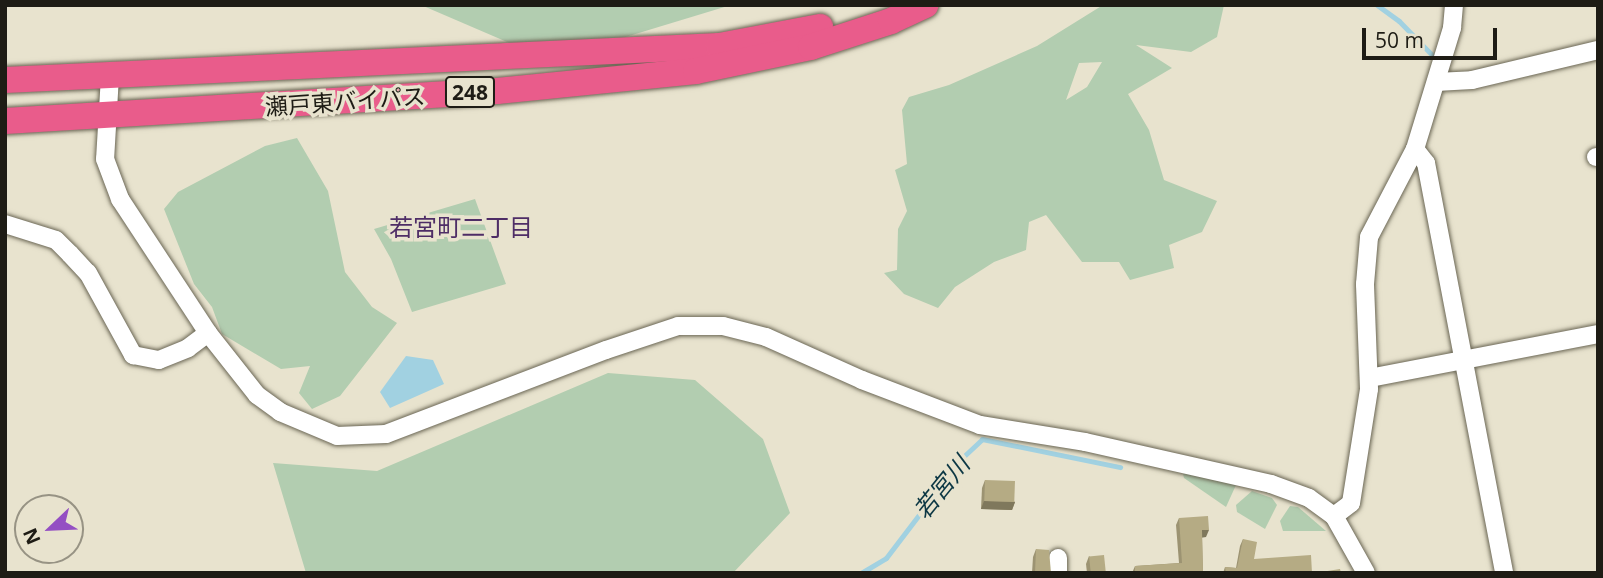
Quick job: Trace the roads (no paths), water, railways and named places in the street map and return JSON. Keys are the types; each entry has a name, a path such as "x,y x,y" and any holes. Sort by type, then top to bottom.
{"highway":[{"name":"瀬戸東バイパス","path":"5,80 719,46 814,29 892,5"},
{"name":"瀬戸東バイパス","path":"5,121 497,91 696,71 811,47 891,20 925,5"}],"street":[{"path":"1335,516 1351,503 1357,479 1370,378 1364,284 1369,237 1415,149 1452,28 1454,5"},
{"path":"1436,82 1472,79 1598,50"},
{"path":"110,76 110,113 105,159 120,199 208,333 257,395 281,412 337,436 386,434 606,350 678,326 723,326 766,337 862,380 980,425 1086,442 1271,484 1310,498 1335,516 1366,573"},
{"path":"1415,149 1426,163 1504,573"},
{"path":"5,224 56,240 70,254 88,273 133,355 159,360 188,348 208,333"},
{"path":"1370,378 1598,334"}],"water":[{"path":"406,356 433,360 444,384 390,408 380,392"}],"waterway":[{"path":"1377,5 1399,21 1433,56"},
{"name":"若宮川","path":"861,573 886,558 963,457 982,439 1120,467"}],"district":[{"name":"若宮町二丁目","path":"461,227"}]}
